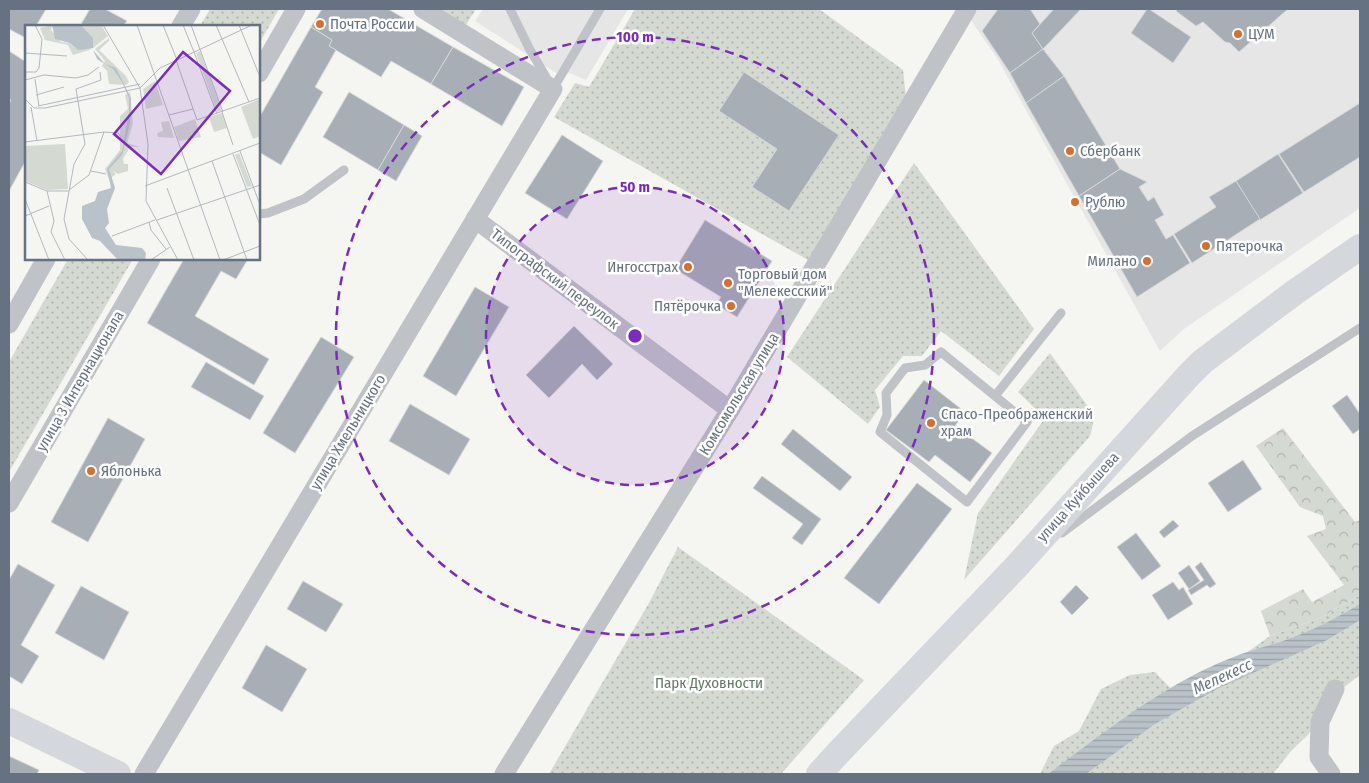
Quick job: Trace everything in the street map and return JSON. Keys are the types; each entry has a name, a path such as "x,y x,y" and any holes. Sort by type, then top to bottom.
{"main road":[{"name":"улица Куйбышева","path":"819,774 1016,567 1195,369 1295,292 1360,247"},
{"path":"9,721 118,774"}],"street":[{"path":"182,25 191,9"},
{"path":"260,71 296,9"},
{"path":"423,9 553,89"},
{"name":"Комсомольская улица","path":"504,774 730,410 967,9"},
{"name":"улица Хмельницкого","path":"144,774 553,89"},
{"name":"Типографский переулок","path":"475,219 730,410"},
{"path":"9,324 45,260"},
{"name":"улица 3 Интернационала","path":"9,503 150,260"},
{"path":"1331,774 1319,757 1320,722 1335,689"}],"lane":[{"path":"510,9 553,89"},
{"path":"553,89 600,9"},
{"path":"260,214 268,213 304,199 344,170"},
{"path":"995,396 1061,313"},
{"path":"1016,567 1192,436 1360,328"},
{"path":"941,352 995,396 1027,422 967,502 880,432 888,415 886,393 905,368 926,365 941,352"}],"shaded area":[{"path":"483,9 628,9 586,80 567,72 564,78 475,21"},
{"path":"977,9 1360,9 1360,208 1184,329 1160,351 997,58 970,19"}],"green space":[{"path":"210,9 279,9 260,42 260,25 201,25"},
{"path":"441,9 476,9 466,25"},
{"path":"635,9 819,9 903,70 906,97 808,260 554,117 575,83 589,87"},
{"path":"914,163 1034,329 999,376 941,331 922,356 903,356 875,390 880,407 868,424 787,357"},
{"path":"67,260 132,260 9,472 9,362"},
{"path":"1050,353 1091,411 1093,424 1090,436 964,580 978,513 1045,418 1018,392"},
{"path":"1283,428 1355,522 1360,520 1360,595 1322,617 1270,636 1261,611 1303,589 1312,602 1344,585 1307,536 1326,529 1323,516 1300,507 1256,446"},
{"name":"Парк Духовности","path":"678,547 864,680 781,774 549,774 649,603"},
{"path":"1360,595 1360,675 1330,698 1308,735 1291,751 1273,774 1040,774 1054,746 1079,731 1101,689 1130,675 1155,672 1173,691 1222,670 1270,636 1322,617"}],"water":[{"name":"Мелекесс","path":"1360,604 1360,620 1327,640 1217,689 1155,724 1086,774 1048,774 1136,710 1182,681 1231,658 1312,629"}],"building":[{"path":"9,9 46,9 37,25 25,25 25,37 9,29"},
{"path":"90,9 105,9 127,21 124,25 81,25"},
{"path":"322,9 388,9 453,47 431,84 391,61 381,77 329,46 332,40 311,27"},
{"path":"998,9 1030,9 1040,24 1032,33 1043,49 1010,73 982,31"},
{"path":"1054,9 1081,9 1043,49 1032,33"},
{"path":"1147,9 1191,37 1173,63 1131,33"},
{"name":"ЦУМ","path":"1178,9 1288,9 1239,52 1203,22 1196,26 1176,11"},
{"path":"311,27 332,40 329,46 336,50 315,87 323,92 281,165 260,153 260,116"},
{"path":"453,47 524,87 502,126 431,84"},
{"path":"1043,49 1064,76 1026,103 1010,73"},
{"path":"9,51 25,61 25,162 9,191 9,104 11,100 9,99"},
{"path":"744,72 839,135 789,211 752,187 777,149 719,111"},
{"path":"1064,76 1120,169 1079,196 1026,103"},
{"path":"349,92 404,125 378,170 323,137"},
{"path":"1360,103 1360,157 1304,192 1279,154"},
{"path":"404,125 422,136 396,181 378,170"},
{"path":"562,135 603,161 567,219 525,193"},
{"path":"1278,154 1303,193 1260,220 1236,181"},
{"path":"1120,169 1147,182 1139,187 1148,201 1154,197 1164,215 1155,220 1166,239 1173,235 1190,263 1137,297 1079,196"},
{"path":"1236,181 1260,219 1192,263 1174,234 1216,207 1209,197"},
{"name":"Торговый дом \"Мелекесский\"","path":"705,220 772,261 737,317 716,304 721,297 675,269"},
{"path":"183,260 247,260 236,279 221,271 195,316 269,359 254,385 147,323"},
{"path":"475,287 509,307 456,396 423,376"},
{"path":"574,326 613,364 597,380 582,364 549,398 526,375"},
{"path":"321,337 354,357 295,453 263,433"},
{"path":"206,362 264,396 250,420 191,387"},
{"path":"924,380 965,412 955,426 992,453 970,482 935,455 929,462 886,430"},
{"path":"1347,395 1360,414 1360,429 1353,434 1332,406"},
{"path":"410,404 470,439 449,475 389,441"},
{"path":"108,418 145,439 88,542 51,522"},
{"path":"793,429 852,477 840,491 781,444"},
{"path":"1243,460 1262,489 1228,512 1208,483"},
{"path":"762,476 821,519 802,545 792,538 803,524 753,488"},
{"path":"917,483 952,509 879,604 844,578"},
{"path":"1173,520 1179,526 1164,538 1159,532"},
{"path":"1136,533 1161,566 1142,580 1117,547"},
{"path":"1201,562 1216,584 1210,588 1207,585 1191,595 1188,590 1204,580 1195,567"},
{"path":"18,564 55,585 21,645 39,656 22,684 9,676 9,580"},
{"path":"1189,565 1200,581 1189,589 1178,573"},
{"path":"303,581 343,604 326,632 287,609"},
{"path":"1173,582 1179,590 1183,587 1193,604 1168,620 1152,595"},
{"path":"1076,585 1089,598 1072,615 1060,602"},
{"path":"81,586 129,612 104,660 55,633"},
{"path":"266,645 307,669 282,712 242,688"},
{"path":"9,756 39,770 37,774 9,774"}],"place":[{"name":"Почта России","path":"320,24"},
{"name":"ЦУМ","path":"1238,34"},
{"name":"Сбербанк","path":"1070,151"},
{"name":"Рублю","path":"1075,202"},
{"name":"Пятерочка","path":"1206,246"},
{"name":"Милано","path":"1147,261"},
{"name":"Ингосстрах","path":"688,267"},
{"name":"Торговый дом \"Мелекесский\"","path":"728,283"},
{"name":"Пятёрочка","path":"731,306"},
{"name":"Спасо-Преображенский храм","path":"931,423"},
{"name":"Яблонька","path":"91,471"}]}
